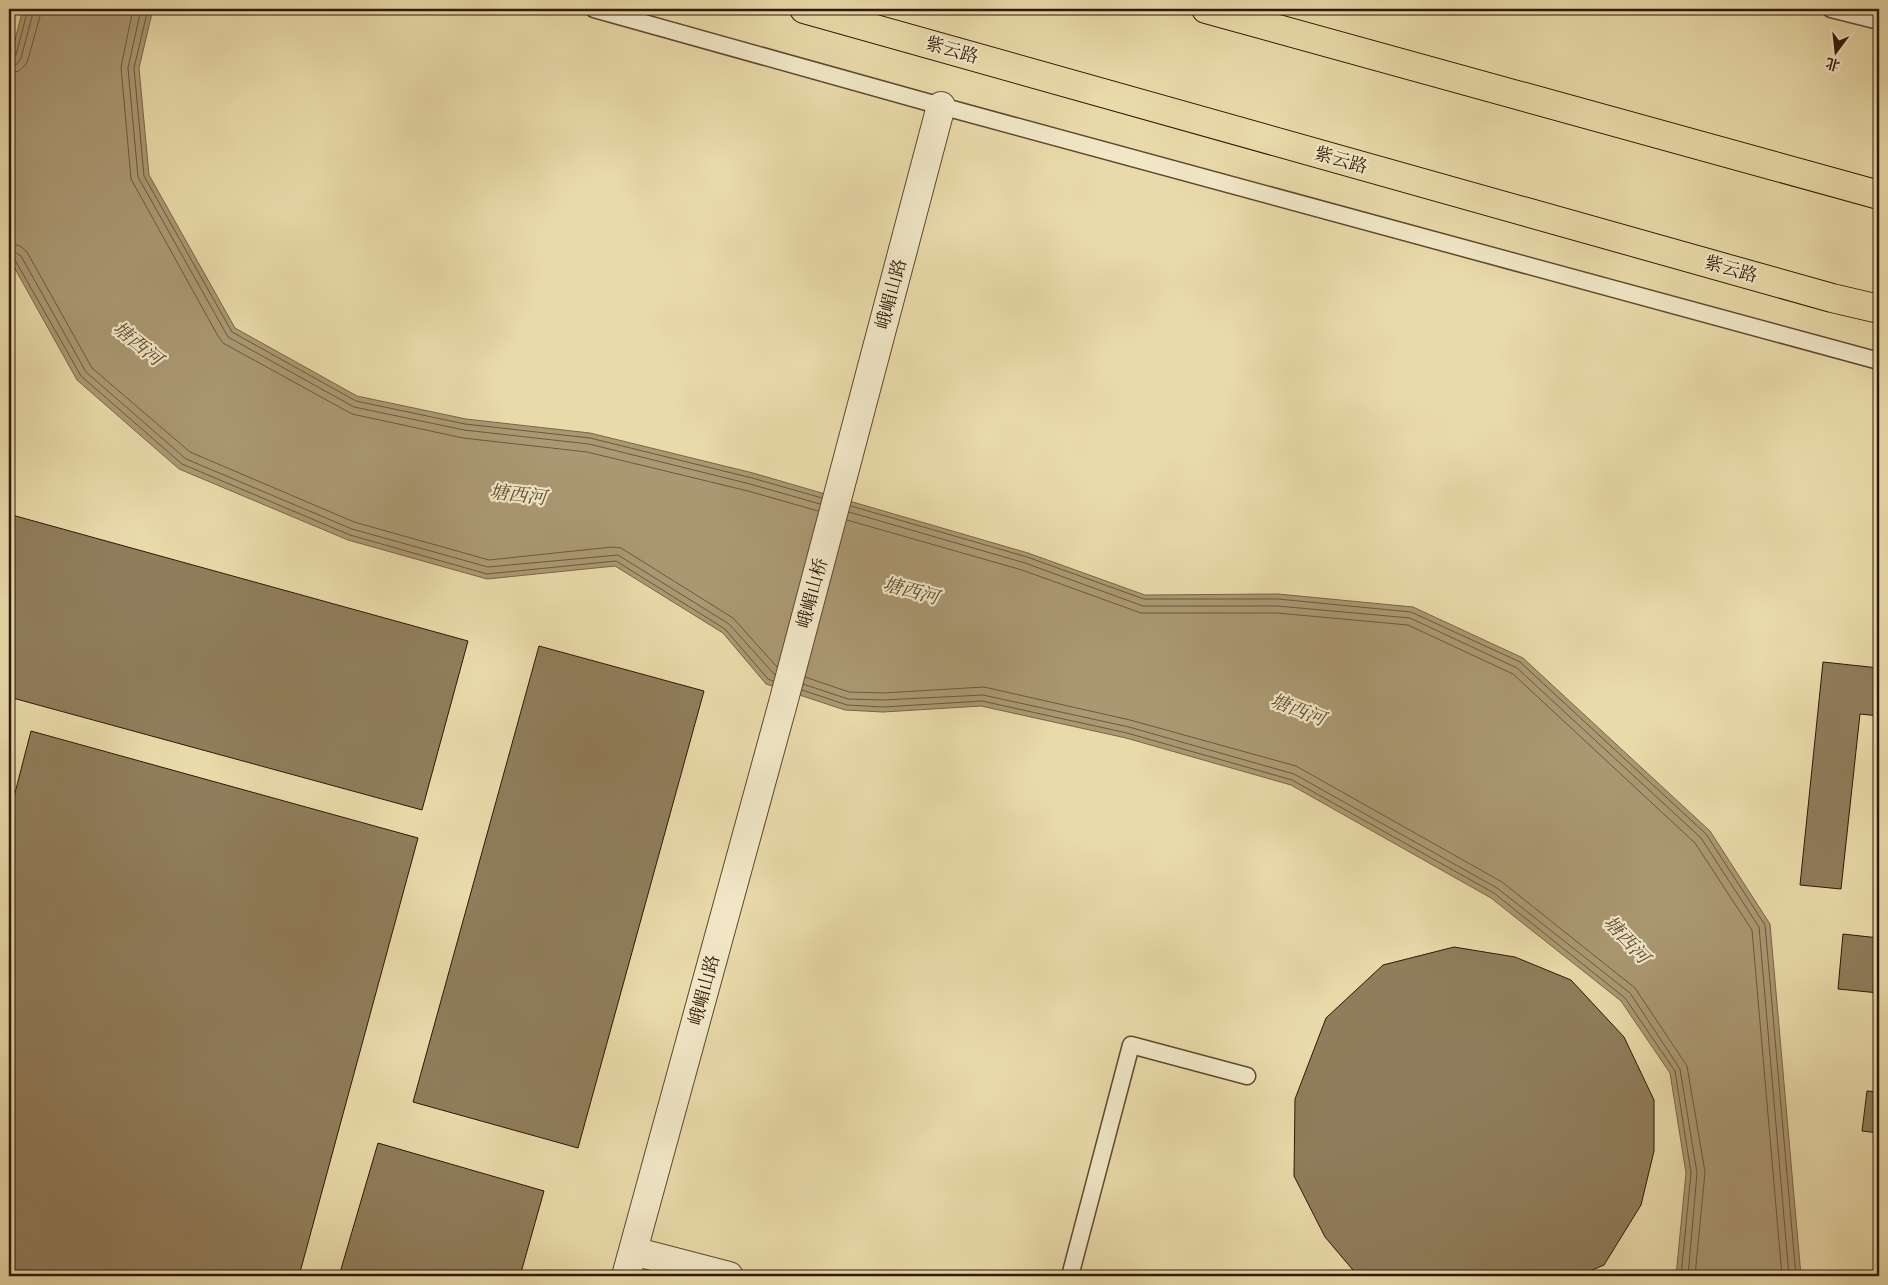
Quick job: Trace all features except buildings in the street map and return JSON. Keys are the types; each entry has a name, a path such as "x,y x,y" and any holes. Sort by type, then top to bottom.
{"main road":[{"name":"紫云路","path":"804,9 1879,309"},
{"path":"1206,9 1879,195"}],"street":[{"name":"峨嵋山路","path":"840,483 941,106"},
{"name":"峨嵋山桥","path":"783,703 840,483"},
{"name":"峨嵋山路","path":"630,1264 783,703"},
{"path":"630,1264 729,1276"}],"lane":[{"path":"594,9 941,106 1879,361"},
{"path":"1831,9 1879,21"},
{"path":"1070,1276 1131,1045 1246,1076"}],"water":[{"name":"塘西河","path":"23,9 153,9 139,68 149,175 235,328 357,396 466,419 590,433 753,473 1028,553 1145,595 1278,594 1413,607 1523,658 1710,831 1770,924 1801,1276 1676,1276 1686,1173 1670,1073 1621,1001 1491,898 1291,785 1126,738 981,706 883,712 845,710 766,684 723,633 615,566 487,579 348,540 179,469 77,380 9,258 9,63"}]}
